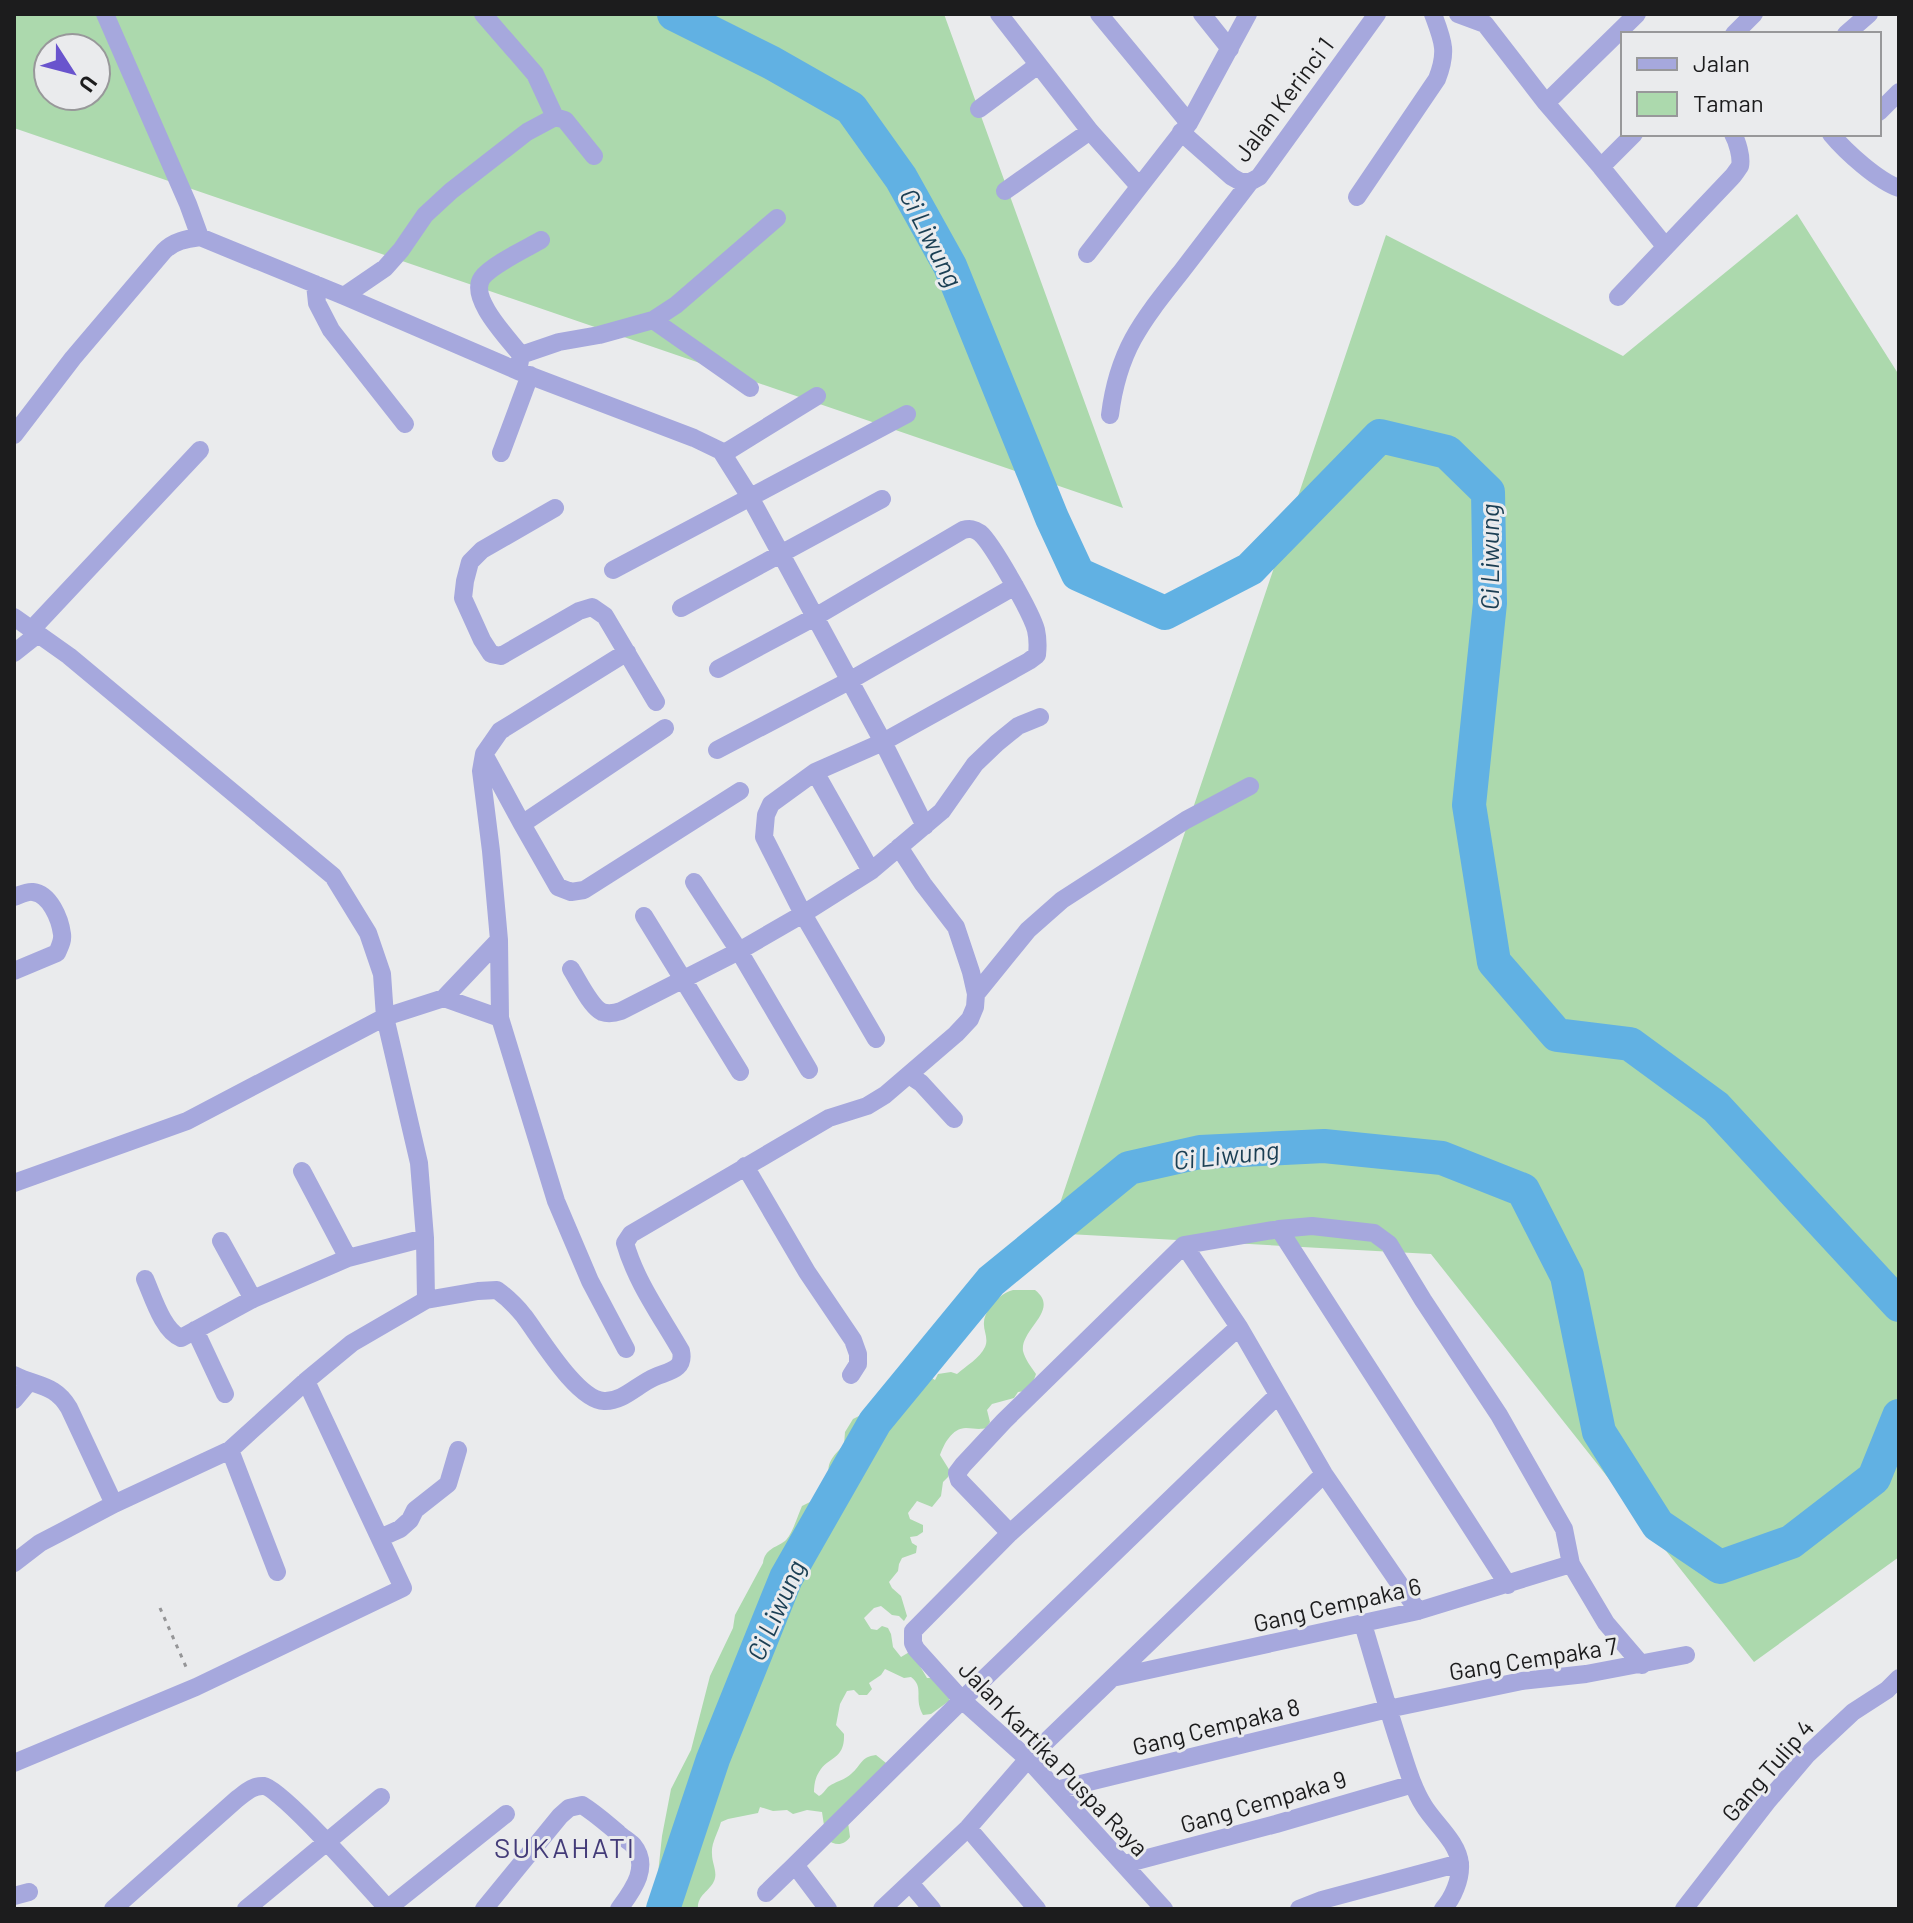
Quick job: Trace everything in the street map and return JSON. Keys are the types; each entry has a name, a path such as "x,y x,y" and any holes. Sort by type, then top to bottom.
{"street":[{"path":"105,14 200,237"},
{"path":"483,14 535,74 555,117"},
{"path":"999,14 1090,131 1139,186"},
{"name":"Jalan Kerinci 1","path":"1099,14 1185,128 1232,177 1241,182 1250,182 1263,172 1377,14"},
{"path":"1202,14 1230,49"},
{"path":"1087,254 1185,128 1248,14"},
{"path":"1357,197 1437,79 1444,61 1442,39 1433,14"},
{"path":"1458,14 1492,19 1546,103 1665,246"},
{"path":"1546,103 1637,14"},
{"path":"1736,32 1754,14"},
{"path":"1848,32 1869,14"},
{"path":"979,109 1038,65"},
{"path":"1881,110 1899,92"},
{"path":"344,296 385,268 425,215 451,191 527,132 555,117 565,120 594,156"},
{"path":"1005,191 1090,131"},
{"path":"1601,167 1632,136"},
{"path":"1618,297 1740,167 1735,136"},
{"path":"1837,141 1889,185 1899,188"},
{"path":"1110,415 1117,378 1132,337 1250,182"},
{"path":"501,453 523,367 559,342 653,320 676,305 777,218"},
{"path":"14,435 73,358 164,251 185,239 200,237 694,438 723,454 750,497 925,826"},
{"path":"523,367 483,305 480,281 492,269 541,240"},
{"path":"315,284 317,303 331,330 405,424"},
{"path":"653,320 750,388"},
{"path":"723,454 817,396"},
{"path":"613,570 907,414"},
{"path":"14,653 200,450"},
{"path":"681,608 882,499"},
{"path":"555,508 482,550 470,562 463,598 482,640 491,654 501,656 579,611 592,607 605,616 656,702"},
{"path":"718,669 970,528 986,539 1036,627 1037,655 1029,661 883,742 815,772 771,804 766,815 764,837 803,914 876,1039"},
{"path":"717,750 849,681 1015,586"},
{"path":"14,617 69,656 333,876 368,933 382,974 385,1017 419,1163 426,1300"},
{"path":"626,1349 590,1281 556,1201 500,1018 499,940 481,771 484,754 500,731 627,652"},
{"path":"571,969 594,1005 606,1013 621,1011 684,981 803,914 871,871 942,811 975,764 997,743 1018,726 1040,717"},
{"path":"522,824 665,728"},
{"path":"484,754 558,887 571,892 584,890 740,791"},
{"path":"815,772 871,871"},
{"path":"976,994 1028,930 1062,900 1186,820 1250,786"},
{"path":"14,1563 40,1543 114,1504 230,1450 352,1343 426,1300 497,1290 518,1309 578,1386 602,1401 620,1399 630,1390 681,1365 681,1351 641,1281 625,1243 631,1234 829,1118 867,1106 885,1095 970,1019 976,994 956,927 899,847"},
{"path":"694,882 809,1070"},
{"path":"14,897 30,891 41,894 57,915 62,934 57,953 14,971"},
{"path":"644,916 740,1072"},
{"path":"14,1183 187,1121 385,1017 444,998 499,940"},
{"path":"444,998 500,1018"},
{"path":"909,1075 921,1083 954,1119"},
{"path":"745,1166 807,1272 853,1340 858,1364 851,1375"},
{"path":"302,1171 348,1258"},
{"path":"1239,1327 1010,1533 959,1480 957,1473 963,1465 1004,1421 1184,1245 1312,1226 1374,1233 1389,1244 1499,1415 1564,1529 1571,1564 1606,1623 1642,1665"},
{"path":"1279,1229 1508,1585"},
{"path":"145,1279 168,1329 180,1338 253,1299 348,1258 425,1238"},
{"path":"221,1241 253,1299"},
{"path":"1184,1245 1239,1327 1324,1474 1418,1611"},
{"path":"195,1330 225,1394"},
{"path":"14,1400 22,1379 62,1396 114,1504"},
{"path":"14,1763 196,1687 403,1588 306,1381"},
{"path":"766,1893 1278,1395"},
{"path":"230,1450 277,1572"},
{"path":"380,1538 400,1529 415,1510 448,1484 458,1450"},
{"path":"882,1909 968,1828 1028,1759 1109,1679 1324,1474"},
{"name":"Jalan Kartika Puspa Raya","path":"1010,1533 921,1621 913,1631 916,1649 962,1700 1028,1759 1164,1909"},
{"name":"Gang Cempaka 6","path":"1109,1679 1418,1611 1571,1564"},
{"path":"1363,1624 1413,1784 1433,1820 1453,1844 1460,1863 1450,1902 1443,1909"},
{"name":"Gang Cempaka 7","path":"1388,1709 1522,1681 1642,1665 1686,1655"},
{"name":"Gang Tulip 4","path":"1684,1909 1807,1755 1853,1712 1887,1690 1899,1678"},
{"name":"Gang Cempaka 8","path":"1056,1790 1388,1709"},
{"name":"Gang Cempaka 9","path":"1125,1864 1413,1784"},
{"path":"113,1909 253,1787 270,1788 327,1843 387,1909 506,1814"},
{"path":"246,1909 381,1797"},
{"path":"484,1909 560,1816 569,1808 582,1805 633,1846 640,1859 640,1873 619,1909"},
{"path":"968,1828 1037,1909"},
{"path":"1299,1909 1460,1863"},
{"path":"795,1865 828,1909"},
{"path":"910,1883 932,1909"}],"path":[{"path":"160,1608 196,1687"}],"green space":[{"path":"14,14 944,14 1123,508 14,128"},
{"path":"1797,214 1899,375 1899,1557 1754,1662 1431,1254 1050,1233 1386,235 1623,356"},
{"path":"1013,1290 1035,1290 1042,1297 1044,1305 1024,1343 1024,1354 1036,1374 1033,1381 1028,1389 1018,1392 1014,1398 992,1404 987,1410 990,1422 986,1428 961,1429 949,1437 940,1455 950,1471 943,1482 941,1496 932,1507 917,1501 908,1513 910,1519 923,1525 923,1532 910,1537 917,1546 916,1553 902,1558 898,1571 889,1582 901,1596 907,1616 904,1621 881,1606 874,1608 864,1618 871,1629 888,1628 893,1647 901,1657 911,1651 927,1678 940,1678 950,1694 949,1701 931,1714 923,1715 915,1681 885,1669 869,1683 872,1689 867,1695 847,1691 840,1704 836,1725 844,1734 842,1749 819,1772 814,1792 819,1796 830,1785 849,1776 867,1758 876,1755 886,1763 847,1815 848,1840 839,1844 826,1839 822,1812 807,1810 793,1814 787,1810 773,1811 760,1807 758,1813 721,1822 712,1850 715,1878 699,1900 698,1909 649,1909 657,1883 671,1789 691,1750 710,1676 733,1628 735,1615 766,1555 788,1538 802,1506 826,1494 829,1465 844,1445 845,1432 853,1419 871,1410 901,1371 914,1368 935,1380 938,1374 957,1374 972,1362 986,1344 984,1322 987,1312 998,1298"}],"waterway":[{"name":"Ci Liwung","path":"674,14 772,63 851,108 901,178 950,266 1052,518 1078,574 1165,613 1250,569 1380,436 1447,452 1488,492 1490,603 1469,805 1494,962 1557,1035 1630,1044 1716,1107 1899,1305"},
{"name":"Ci Liwung","path":"663,1909 713,1759 786,1578 875,1422 991,1281 1129,1168 1200,1152 1324,1146 1442,1158 1523,1190 1567,1276 1599,1432 1658,1525 1720,1567 1791,1542 1874,1478 1899,1416"}],"district":[{"name":"SUKAHATI","path":"565,1847"}]}
